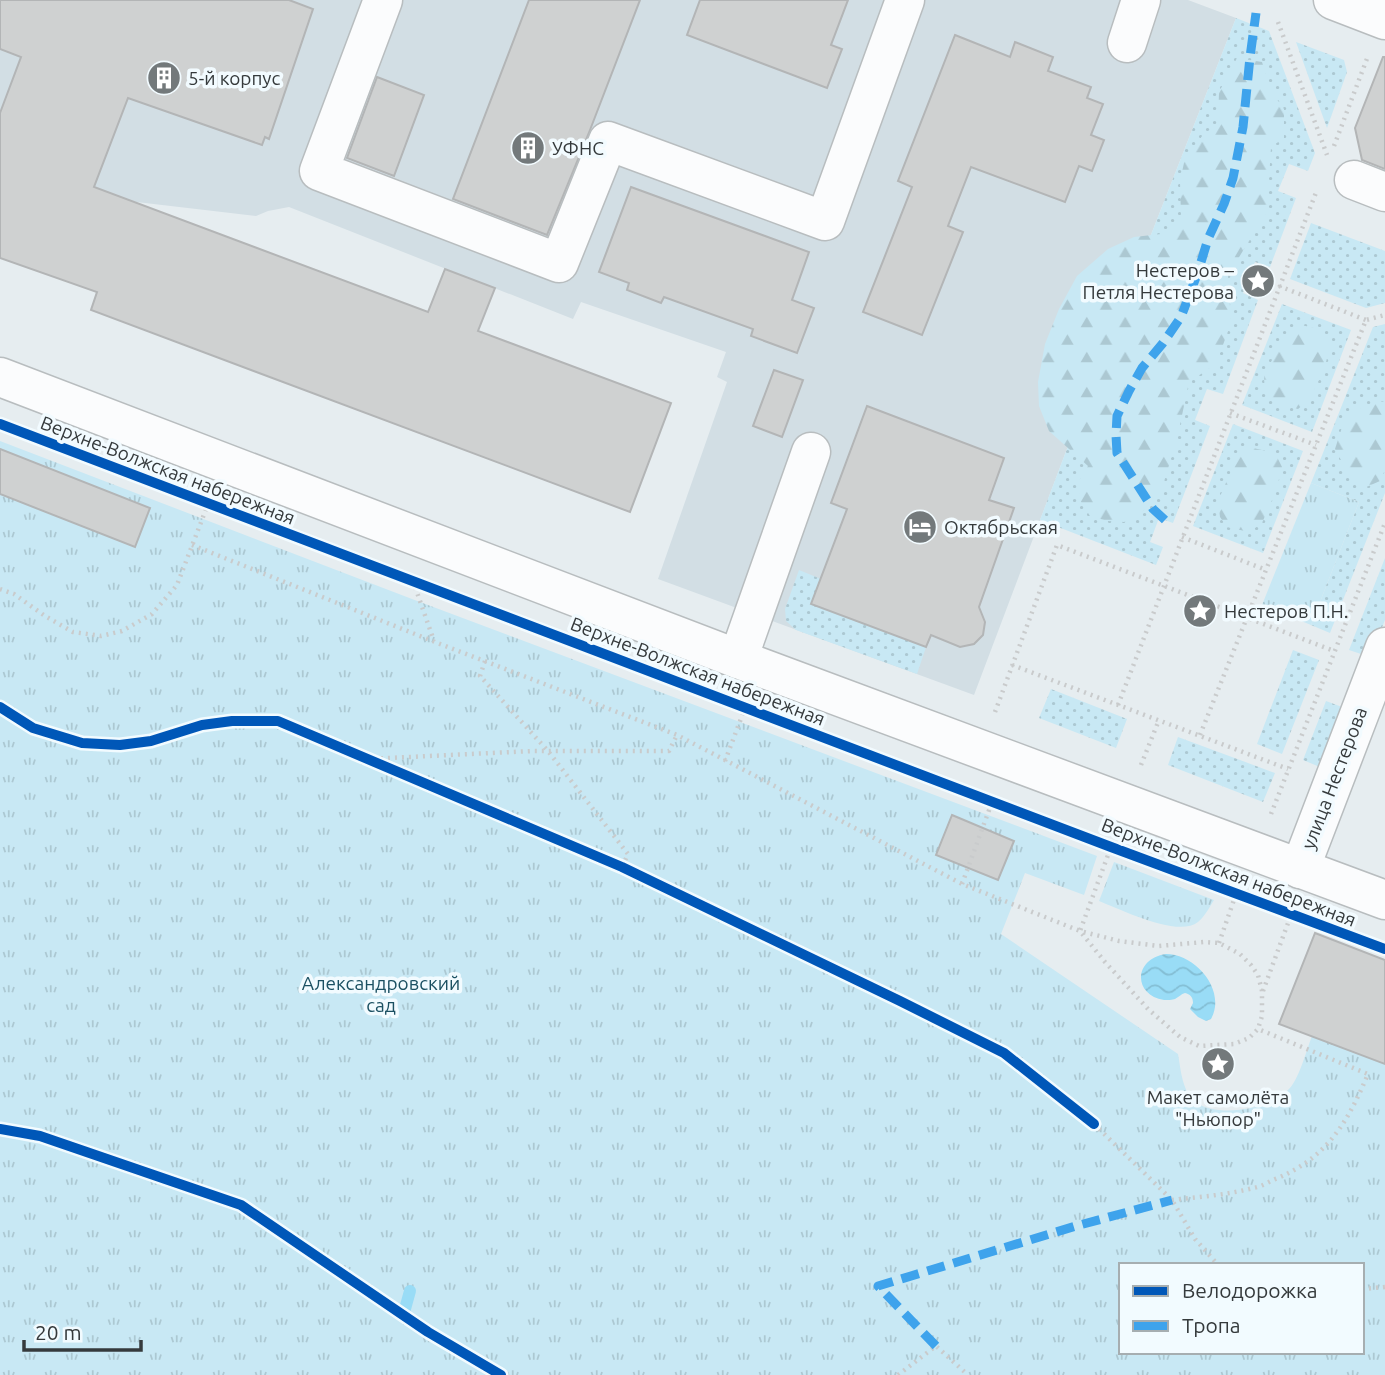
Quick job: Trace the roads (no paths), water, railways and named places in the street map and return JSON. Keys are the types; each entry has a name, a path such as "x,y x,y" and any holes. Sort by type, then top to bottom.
{"street":[{"path":"383,0 318,171 559,263 608,141 825,221 905,0"},
{"path":"1127,43 1141,0"},
{"path":"1333,0 1385,20"},
{"name":"Верхне-Волжская набережная","path":"0,377 738,659 1385,900"},
{"path":"738,659 811,452"},
{"name":"улица Нестерова","path":"1300,869 1370,727 1385,647"}],"water":[{"path":"1166,954 1188,960 1205,976 1215,997 1211,1019 1206,1021 1190,1009 1193,1001 1188,994 1164,1000 1154,997 1142,985 1141,977 1147,963"}],"waterway":[{"path":"405,1309 410,1291"}],"place":[{"name":"5-й корпус","path":"164,78"},
{"name":"УФНС","path":"528,148"},
{"name":"Нестеров – Петля Нестерова","path":"1258,281"},
{"name":"Октябрьская","path":"920,527"},
{"name":"Нестеров П.Н.","path":"1200,611"},
{"name":"Макет самолёта \"Ньюпор\"","path":"1218,1064"}],"park label":[{"name":"Александровский сад","path":"381,994"}]}
